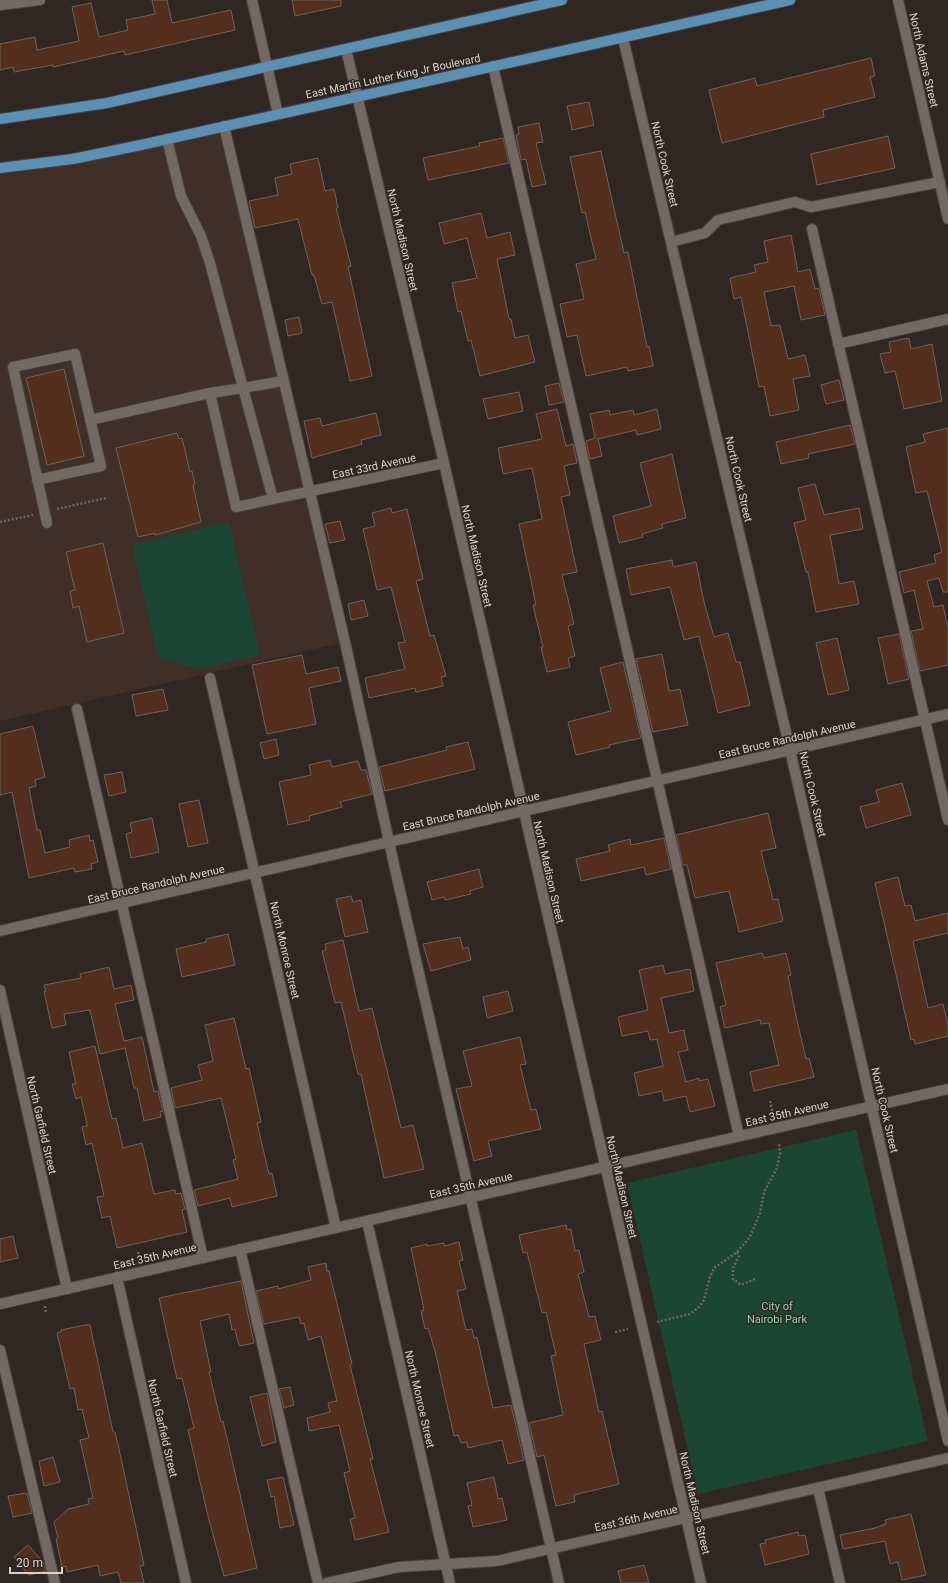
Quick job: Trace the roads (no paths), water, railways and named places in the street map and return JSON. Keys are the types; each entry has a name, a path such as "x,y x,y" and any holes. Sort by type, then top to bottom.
{"main road":[{"path":"0,119 107,103 562,0"},
{"name":"East Martin Luther King Jr Boulevard","path":"0,168 73,159 790,0"}],"street":[{"path":"0,5 40,0"},
{"path":"252,0 278,114"},
{"name":"North Adams Street","path":"898,0 948,219"},
{"name":"North Cook Street","path":"623,38 790,751 948,1441"},
{"name":"North Madison Street","path":"346,49 444,463 701,1583"},
{"path":"493,66 739,1136"},
{"path":"224,126 310,492 559,1583"},
{"path":"167,139 181,196 201,236 212,270 272,498"},
{"path":"670,242 704,233 718,220 795,202 811,207 940,182"},
{"path":"812,229 948,820"},
{"path":"838,344 948,319"},
{"path":"37,480 101,466 75,354 13,367 37,480 47,523"},
{"path":"90,420 210,393 284,381"},
{"name":"East 33rd Avenue","path":"210,393 236,507 272,498 310,492 444,463"},
{"name":"North Monroe Street","path":"210,678 336,1228"},
{"path":"77,709 120,904 203,1258"},
{"name":"East Bruce Randolph Avenue","path":"0,932 948,714"},
{"name":"North Garfield Street","path":"0,990 67,1289"},
{"name":"East 35th Avenue","path":"0,1304 948,1089"},
{"name":"North Monroe Street","path":"367,1220 450,1583"},
{"path":"240,1249 318,1583"},
{"name":"North Garfield Street","path":"117,1277 186,1583"},
{"path":"0,1350 55,1583"},
{"name":"East 36th Avenue","path":"327,1583 399,1567 497,1561 948,1458"},
{"path":"818,1488 840,1583"}],"park label":[{"name":"City of Nairobi Park","path":"777,1312"}]}
